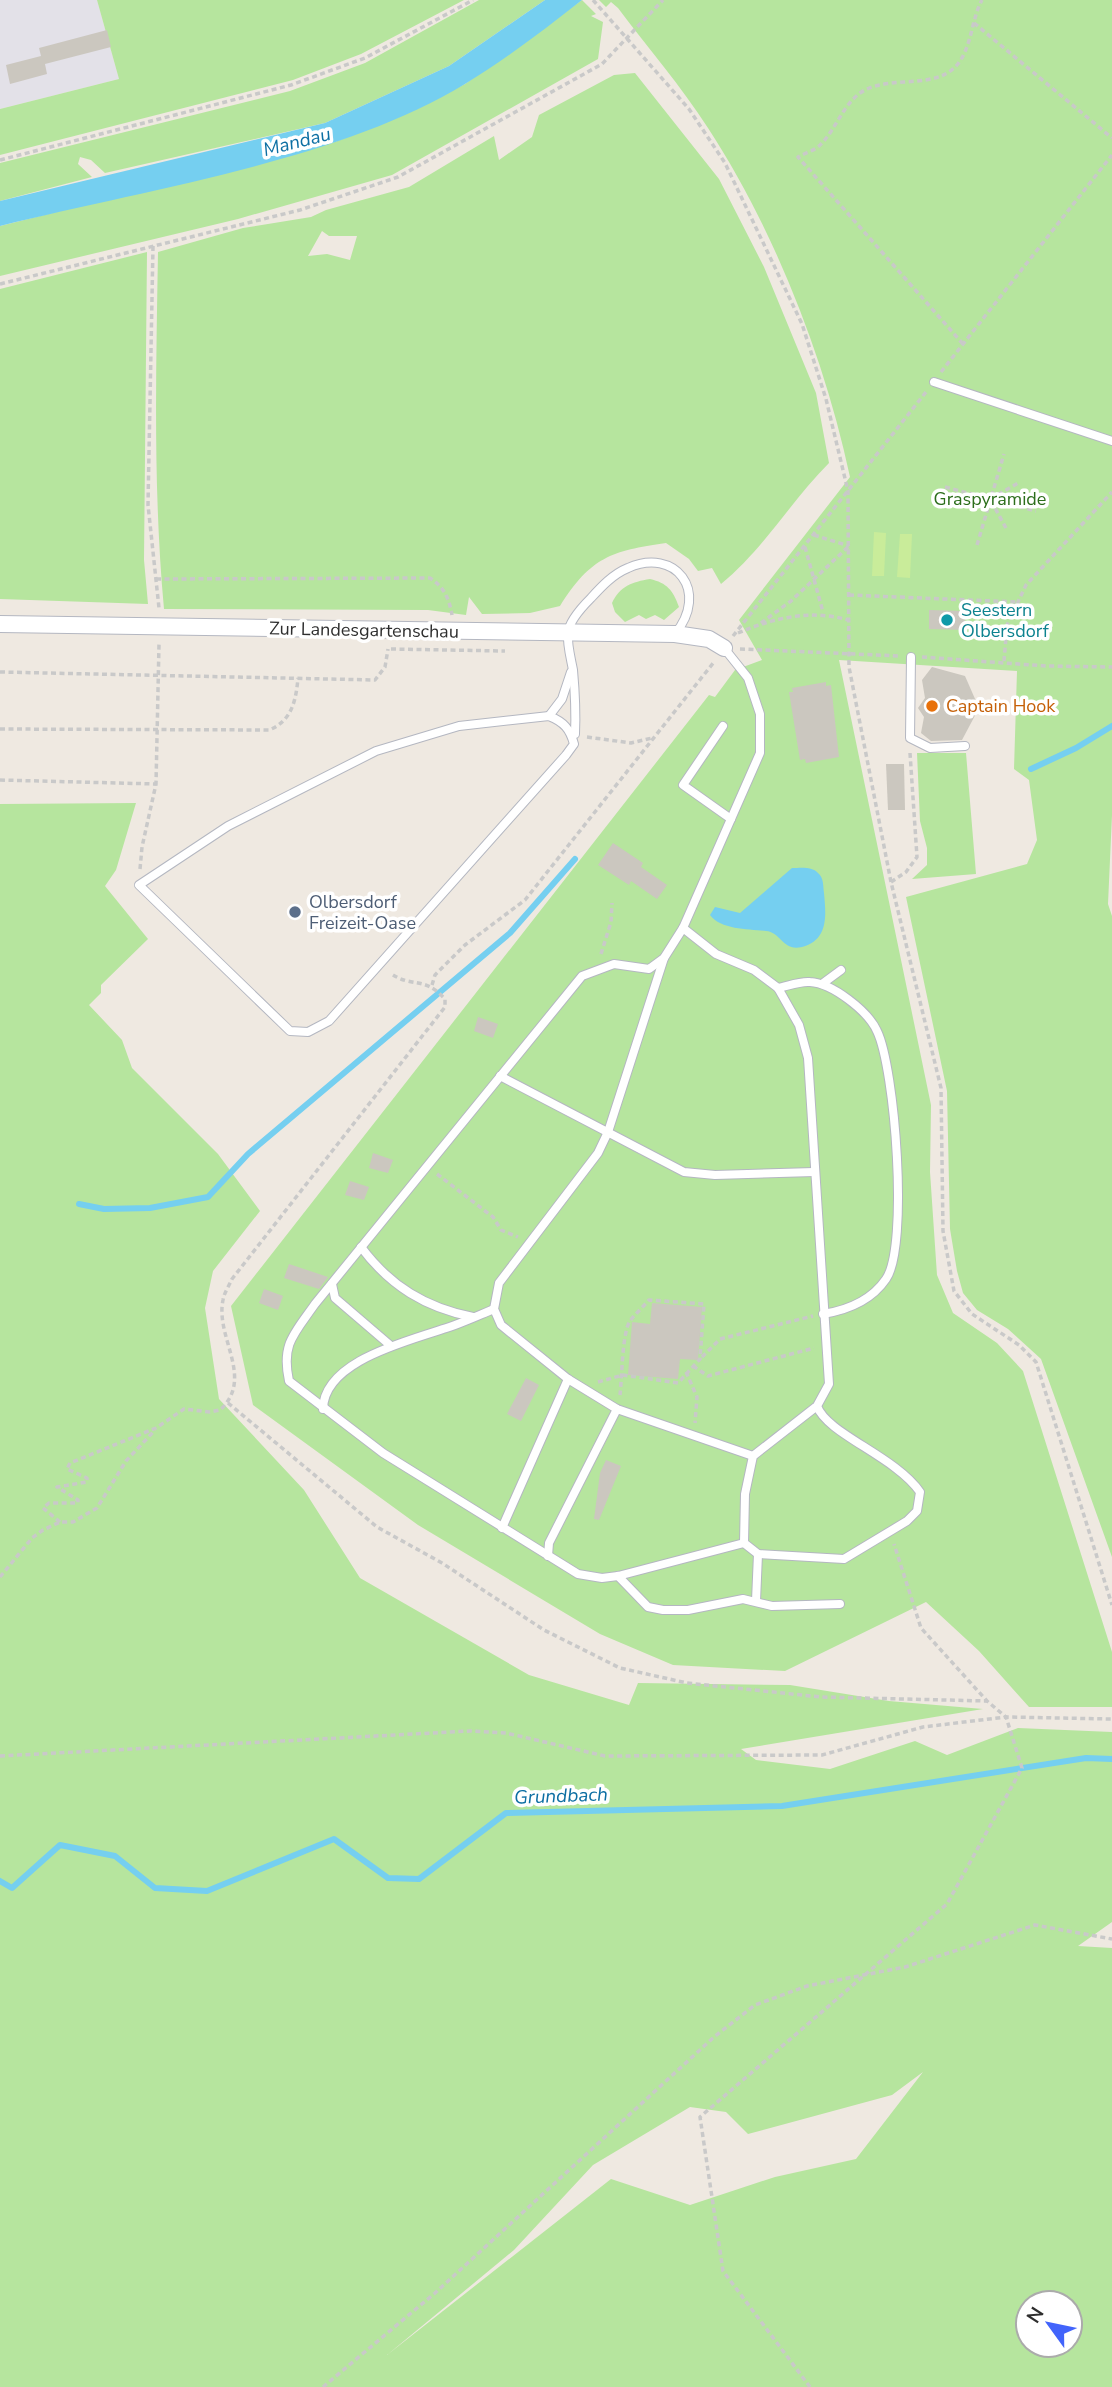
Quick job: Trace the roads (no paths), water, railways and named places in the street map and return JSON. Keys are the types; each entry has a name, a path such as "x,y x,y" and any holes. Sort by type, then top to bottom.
{"street":[{"name":"Zur Landesgartenschau","path":"0,624 568,631 675,635 709,639 724,648"}],"lane":[{"path":"934,382 1112,441"},
{"path":"575,734 568,631 577,614 602,587 630,566 648,564 674,570 690,589 690,608 675,635"},
{"path":"724,648 748,678 760,714 760,753 683,928 664,958 608,1132 598,1153 499,1283 494,1309 501,1325 568,1379 617,1409 753,1456"},
{"path":"911,657 910,738 930,748 965,746"},
{"path":"549,716 566,725 575,744 329,1021 308,1032 290,1031 139,885 228,826 376,751 459,726 549,716 562,699 572,667"},
{"path":"723,726 683,785 732,818"},
{"path":"683,928 716,954 754,970 778,988 799,1025 808,1058 829,1384 817,1406 753,1456 745,1494 744,1543"},
{"path":"664,958 649,969 614,964 582,976 332,1284 286,1345 286,1364 289,1381 383,1453 578,1574 602,1578 618,1576 744,1543"},
{"path":"822,984 841,970"},
{"path":"778,988 808,981 822,984 858,1008 877,1030 890,1077 898,1189 896,1259 886,1279 863,1303 823,1314"},
{"path":"500,1076 684,1172 715,1175 814,1172"},
{"path":"361,1247 379,1270 413,1296 447,1312 473,1317"},
{"path":"332,1284 335,1298 391,1346"},
{"path":"323,1409 323,1399 342,1373 391,1346 494,1309"},
{"path":"502,1528 507,1511 568,1379"},
{"path":"744,1543 758,1554 844,1559 889,1533 917,1511 920,1492 891,1461 821,1419 817,1406"},
{"path":"548,1556 549,1543 617,1409"},
{"path":"756,1601 758,1554"},
{"path":"618,1576 648,1607 663,1611 743,1600 793,1607 840,1604"}],"water":[{"name":"Mandau","path":"545,0 582,0 525,44 465,84 414,111 359,134 239,170 0,226 0,201 325,123 449,66"},
{"path":"792,868 813,869 822,880 824,926 811,944 790,947 771,932 728,926 710,915 715,907 740,913"}],"waterway":[{"path":"1031,769 1076,748 1112,726"},
{"path":"79,1204 104,1209 150,1208 208,1197 248,1154 510,933 575,859"},
{"name":"Grundbach","path":"0,1881 12,1888 60,1845 115,1856 155,1888 207,1891 334,1839 388,1878 419,1879 506,1813 782,1806 1086,1758 1112,1759"}],"place":[{"name":"Seestern Olbersdorf","path":"947,620"},
{"name":"Captain Hook","path":"932,706"},
{"name":"Olbersdorf Freizeit-Oase","path":"295,912"}],"park label":[{"name":"Graspyramide","path":"990,499"}]}
